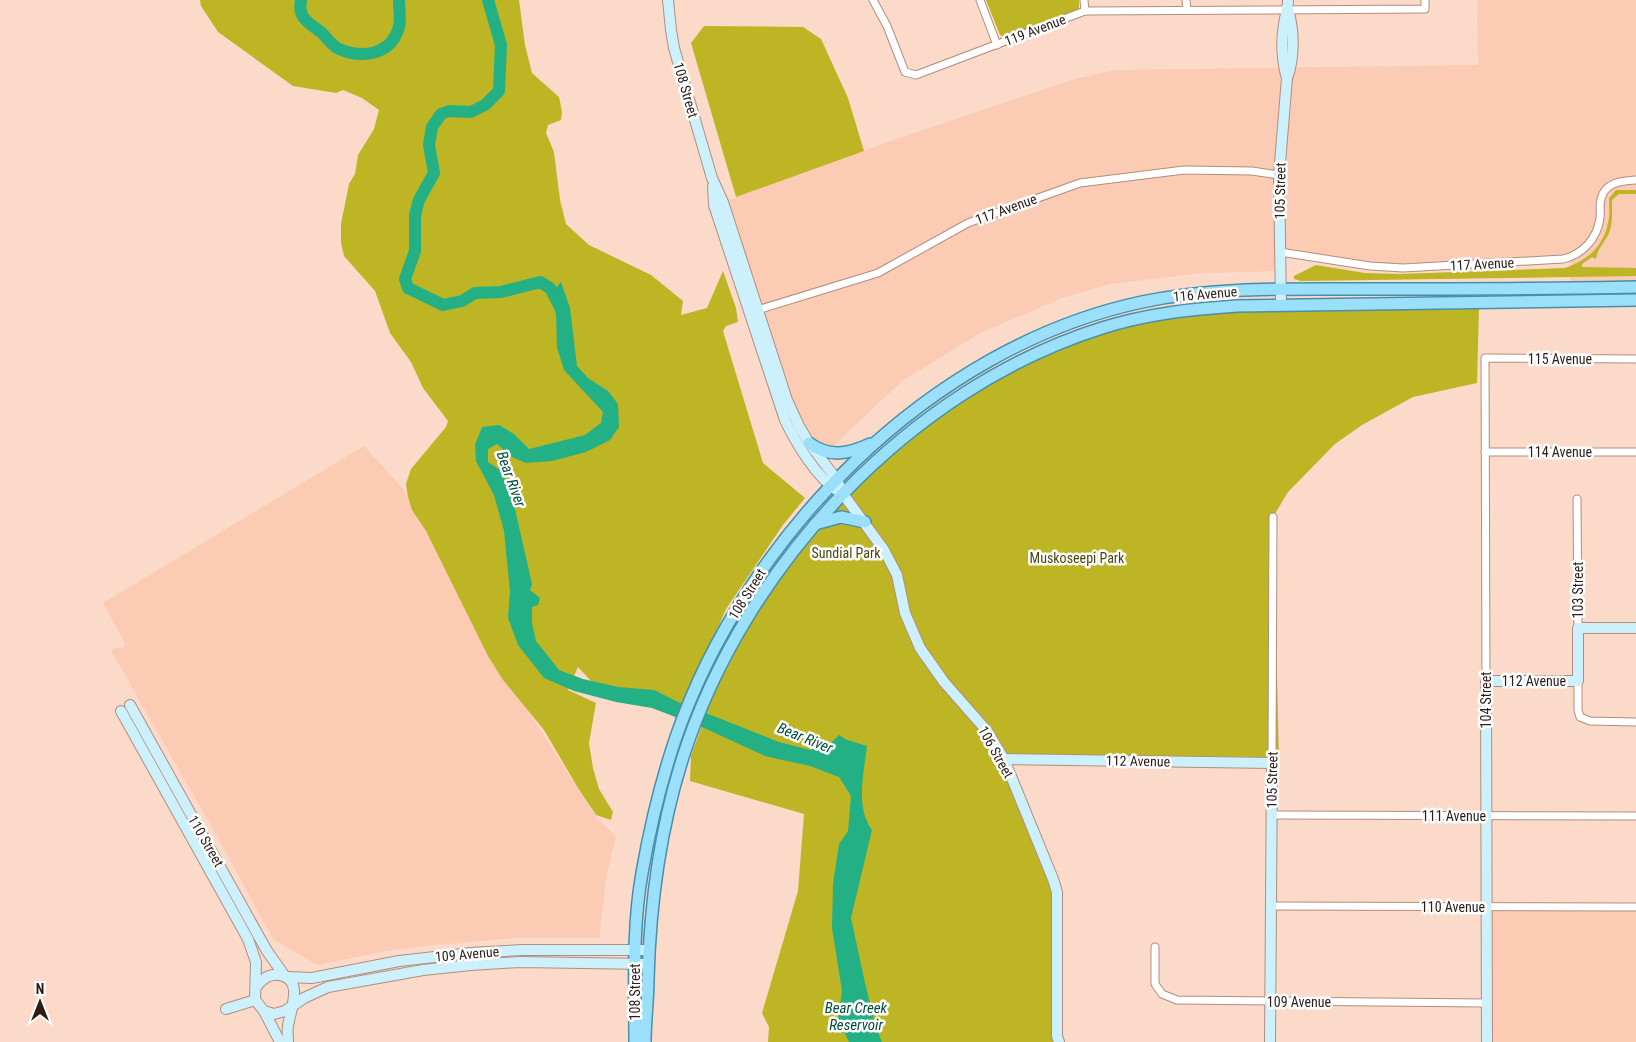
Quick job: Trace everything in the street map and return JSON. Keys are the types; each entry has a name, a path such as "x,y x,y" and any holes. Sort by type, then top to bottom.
{"main road":[{"name":"116 Avenue","path":"833,483 878,440 920,406 986,363 1030,340 1072,322 1118,307 1168,297 1210,292 1280,289 1636,288"},
{"name":"116 Avenue","path":"843,494 899,442 943,409 1008,368 1056,345 1104,328 1156,315 1209,308 1281,305 1636,300"},
{"path":"809,443 817,449 842,454 853,452 878,440"},
{"name":"108 Street","path":"635,1042 635,949 638,900 645,856 659,794 677,734 717,646 748,592 793,528 833,483"},
{"name":"108 Street","path":"646,1042 652,902 661,844 671,799 689,740 725,658 760,596 814,524 843,494"},
{"path":"814,524 841,517 865,522"}],"street":[{"name":"108 Street","path":"668,0 674,48 712,178 724,202 785,420 797,446 833,483"},
{"name":"119 Avenue","path":"873,0 887,26 905,72 916,75 1085,11 1187,10 1288,5 1425,9 1425,0"},
{"path":"980,0 997,45"},
{"path":"1084,0 1085,11"},
{"path":"1186,0 1187,10"},
{"name":"105 Street","path":"1281,305 1279,175 1287,78 1291,67 1292,26 1288,5"},
{"name":"117 Avenue","path":"753,311 878,273 968,223 1080,183 1184,170 1252,171 1279,175"},
{"name":"117 Avenue","path":"1280,252 1370,266 1403,268 1563,259 1579,253 1594,237 1600,218 1601,198 1608,186 1616,182 1636,180"},
{"name":"108 Street","path":"753,311 799,426 833,483"},
{"name":"115 Avenue","path":"1485,358 1636,359"},
{"name":"104 Street","path":"1485,358 1487,1042"},
{"name":"114 Avenue","path":"1485,452 1636,452"},
{"path":"833,483 843,494"},
{"name":"106 Street","path":"843,494 884,550 896,575 906,613 920,648 944,682 987,730 1004,759 1056,892 1059,1042"},
{"name":"103 Street","path":"1577,499 1578,681"},
{"name":"105 Street","path":"1270,1042 1273,517"},
{"path":"1578,628 1636,628"},
{"name":"112 Avenue","path":"1486,681 1578,681 1578,710 1580,718 1590,721 1636,722"},
{"name":"110 Street","path":"130,705 251,918 267,951 286,976"},
{"name":"110 Street","path":"121,711 248,939 256,962 256,986"},
{"name":"112 Avenue","path":"1004,759 1272,764"},
{"name":"111 Avenue","path":"1272,815 1636,816"},
{"name":"110 Avenue","path":"1271,906 1636,907"},
{"name":"109 Avenue","path":"1155,947 1155,984 1162,994 1178,1000 1487,1004"},
{"name":"109 Avenue","path":"286,976 312,978 399,961 470,952 649,950"},
{"name":"109 Avenue","path":"293,1005 320,990 337,984 441,968 519,962 648,964"},
{"path":"280,1042 264,1011 255,1000 256,986 270,975 286,976 294,988 293,1005 288,1026 288,1042"},
{"path":"226,1009 255,1000"},
{"path":"264,1011 269,1014 280,1013 293,1005"}],"shaded area":[{"path":"1477,0 1636,0 1636,285 1570,289 1570,258 1403,268 1280,252 1280,271 1202,273 1110,284 1065,297 982,332 902,381 827,452 817,449 799,426 723,202 888,142 1071,80 1115,70 1478,65"},
{"path":"364,446 403,489 486,645 597,818 616,837 607,873 599,938 515,938 424,946 386,951 317,965 273,939 217,836 111,651 117,647 122,649 125,643 103,603"},
{"path":"1486,907 1636,907 1636,1042 1487,1042"}],"green space":[{"path":"200,0 519,0 525,45 532,73 559,97 562,112 561,120 548,125 546,133 554,152 560,200 566,224 589,245 651,275 683,301 681,315 707,308 723,271 736,308 738,322 726,326 723,331 763,463 805,498 783,525 726,609 681,712 603,694 578,667 568,690 596,703 589,743 599,789 613,812 611,820 596,815 544,730 503,680 488,656 426,531 412,510 406,484 411,469 446,427 448,421 423,388 411,362 390,333 375,291 344,256 341,243 341,224 349,184 355,174 358,155 374,129 379,110 362,98 343,90 336,93 293,86 218,32 201,6"},
{"path":"986,0 1079,0 1079,11 1007,38 1000,35"},
{"path":"704,26 803,27 821,39 848,98 864,151 736,197 691,43"},
{"path":"1616,190 1636,190 1636,194 1619,194 1612,200 1612,221 1609,233 1599,249 1596,259 1592,257 1582,264 1582,267 1636,268 1636,276 1301,281 1294,279 1294,276 1316,265 1365,273 1399,274 1565,268 1574,265 1589,255 1600,243 1607,227 1609,198"},
{"name":"Muskoseepi Park","path":"1479,308 1477,383 1413,397 1362,425 1335,444 1288,492 1273,517 1279,757 994,755 1049,854 1056,873 1057,1028 1063,1042 768,1042 769,1027 762,1013 798,891 804,814 690,781 691,756 712,697 754,616 774,586 859,478 920,426 1056,345 1182,311"}],"water":[{"name":"Bear Creek Reservoir","path":"561,282 570,308 577,366 588,378 608,391 618,404 619,427 610,440 586,452 552,461 526,463 512,457 497,444 488,449 488,462 500,470 510,487 532,584 530,590 540,598 538,605 532,607 532,623 536,641 559,670 583,679 618,687 654,690 678,702 779,742 810,750 831,743 839,735 847,740 867,746 862,800 867,821 872,830 851,918 876,1027 882,1042 849,1042 838,1020 842,991 832,928 833,884 839,844 848,831 851,796 839,777 810,766 765,756 704,728 652,708 616,702 574,691 544,678 518,645 508,618 510,591 504,531 494,495 476,461 475,445 482,427 499,425 514,434 529,449 585,435 601,423 603,412 564,370 557,348 556,314 550,295"}],"waterway":[{"name":"Bear River","path":"301,0 301,12 309,23 334,46 357,54 375,52 390,44 400,24 399,0"},
{"name":"Bear River","path":"488,0 501,45 499,91 485,105 471,112 449,111 441,114 432,127 429,145 434,173 419,200 415,215 415,251 405,279 408,288 443,305 462,301 475,293 501,292 540,282 550,288 560,307"}],"park label":[{"name":"Sundial Park","path":"846,553"}]}
